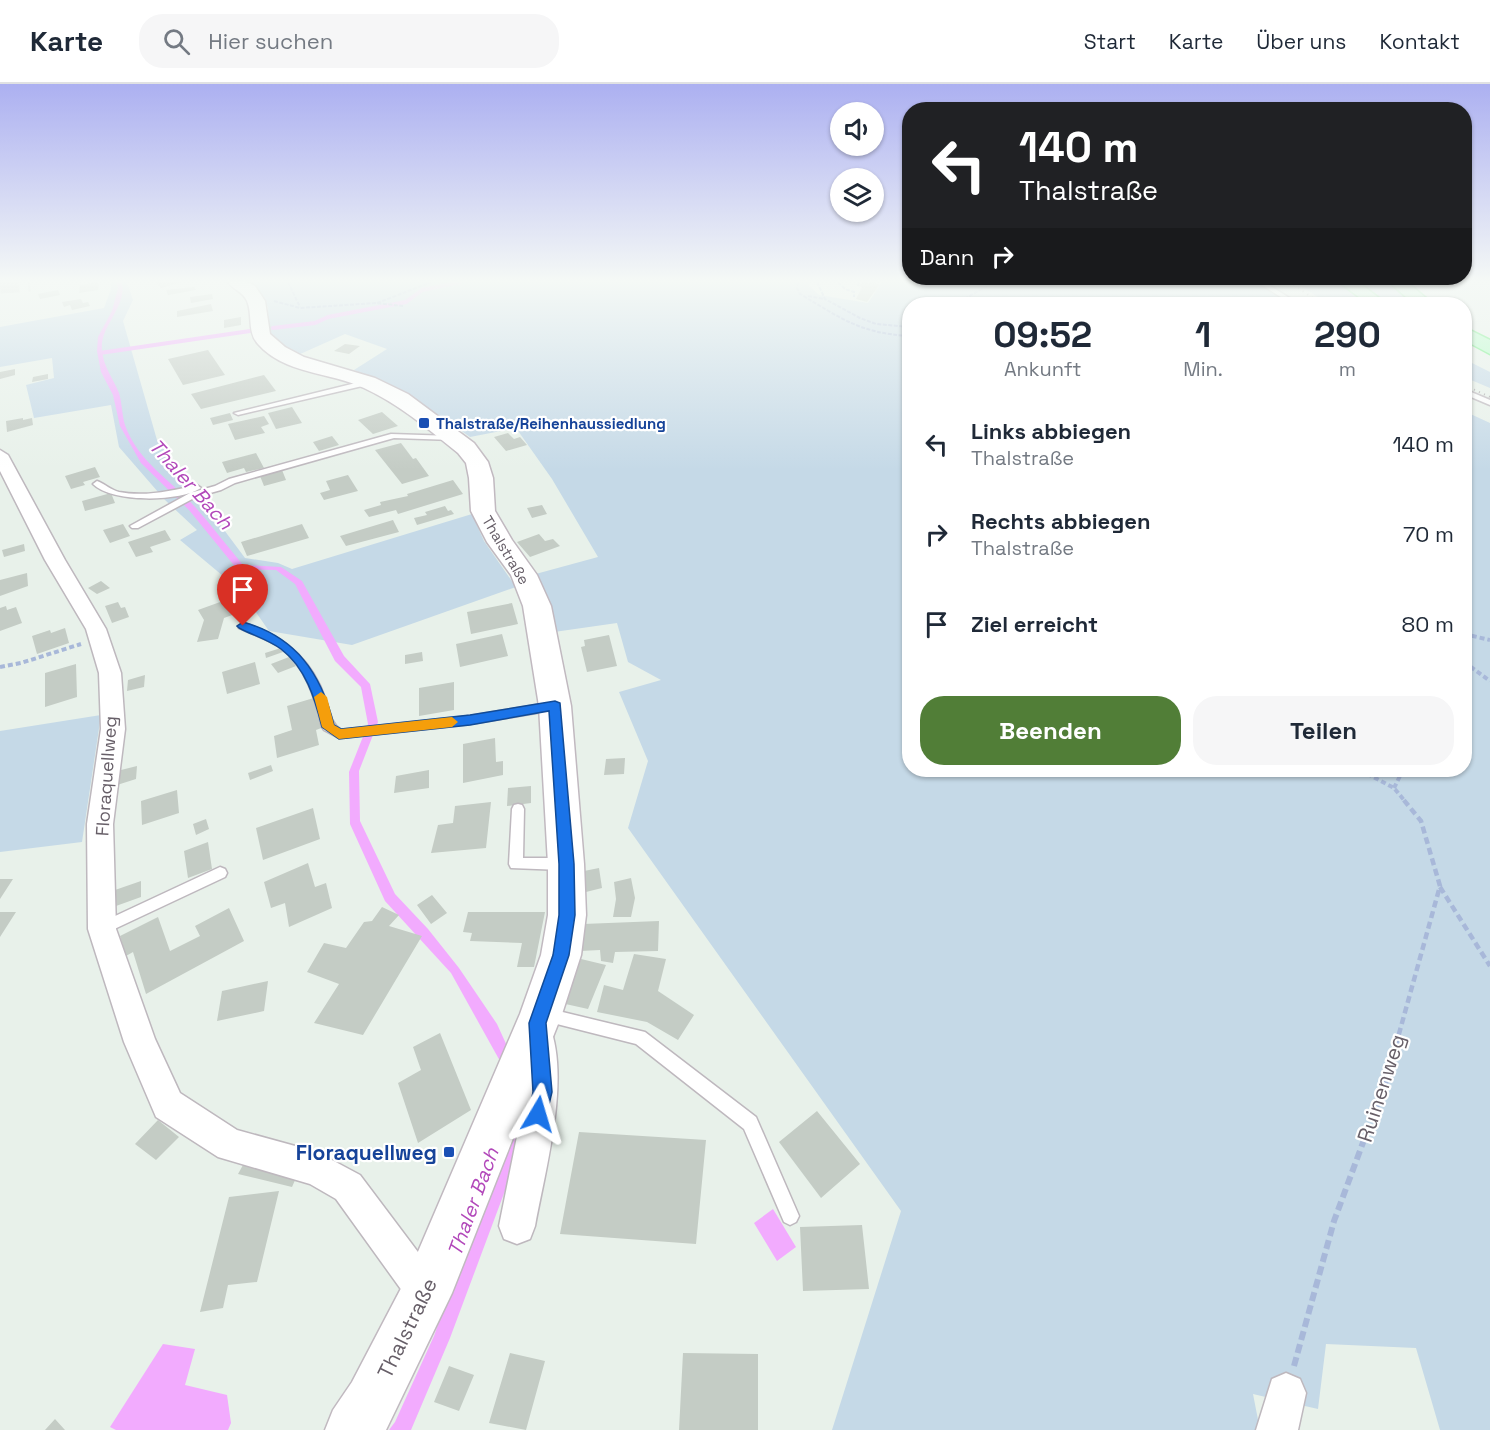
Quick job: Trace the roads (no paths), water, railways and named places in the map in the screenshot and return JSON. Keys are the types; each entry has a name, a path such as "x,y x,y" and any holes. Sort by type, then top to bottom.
{"main road":[{"name":"Thalstraße","path":"270,345 297,361 368,382 400,398 466,448 477,462 481,478 483,511 500,542 524,575 537,606 555,706 566,864 567,915 561,955 534,1029 426,1293 372,1402 353,1430"}],"street":[{"name":"Floraquellweg","path":"0,455 55,560 96,629 110,673 113,729 100,824 102,928 140,1042 168,1105 230,1145 317,1169 348,1187 426,1293"},
{"name":"Thalstraße","path":"517,1226 542,1092 534,1029"}],"lane":[{"path":"238,413 368,382"},
{"path":"1472,395 1490,403"},
{"path":"97,484 111,492 127,495 188,493 394,436 453,438"},
{"path":"135,526 171,506 188,493"},
{"path":"243,626 285,646 306,668 321,698 328,727 339,734 470,720 555,706"},
{"path":"518,809 516,864 566,864"},
{"path":"102,928 220,873"},
{"path":"534,1029 640,1036 750,1123 790,1216"}],"waterway":[{"path":"100,353 156,345"}],"railway":[{"path":"1472,389 1490,397"}],"place":[{"name":"Thalstraße/Reihenhaussiedlung","path":"424,423"},
{"name":"Floraquellweg","path":"449,1152"}],"water label":[{"name":"Thaler Bach","path":"191,484"},
{"name":"Thaler Bach","path":"473,1202"}]}
